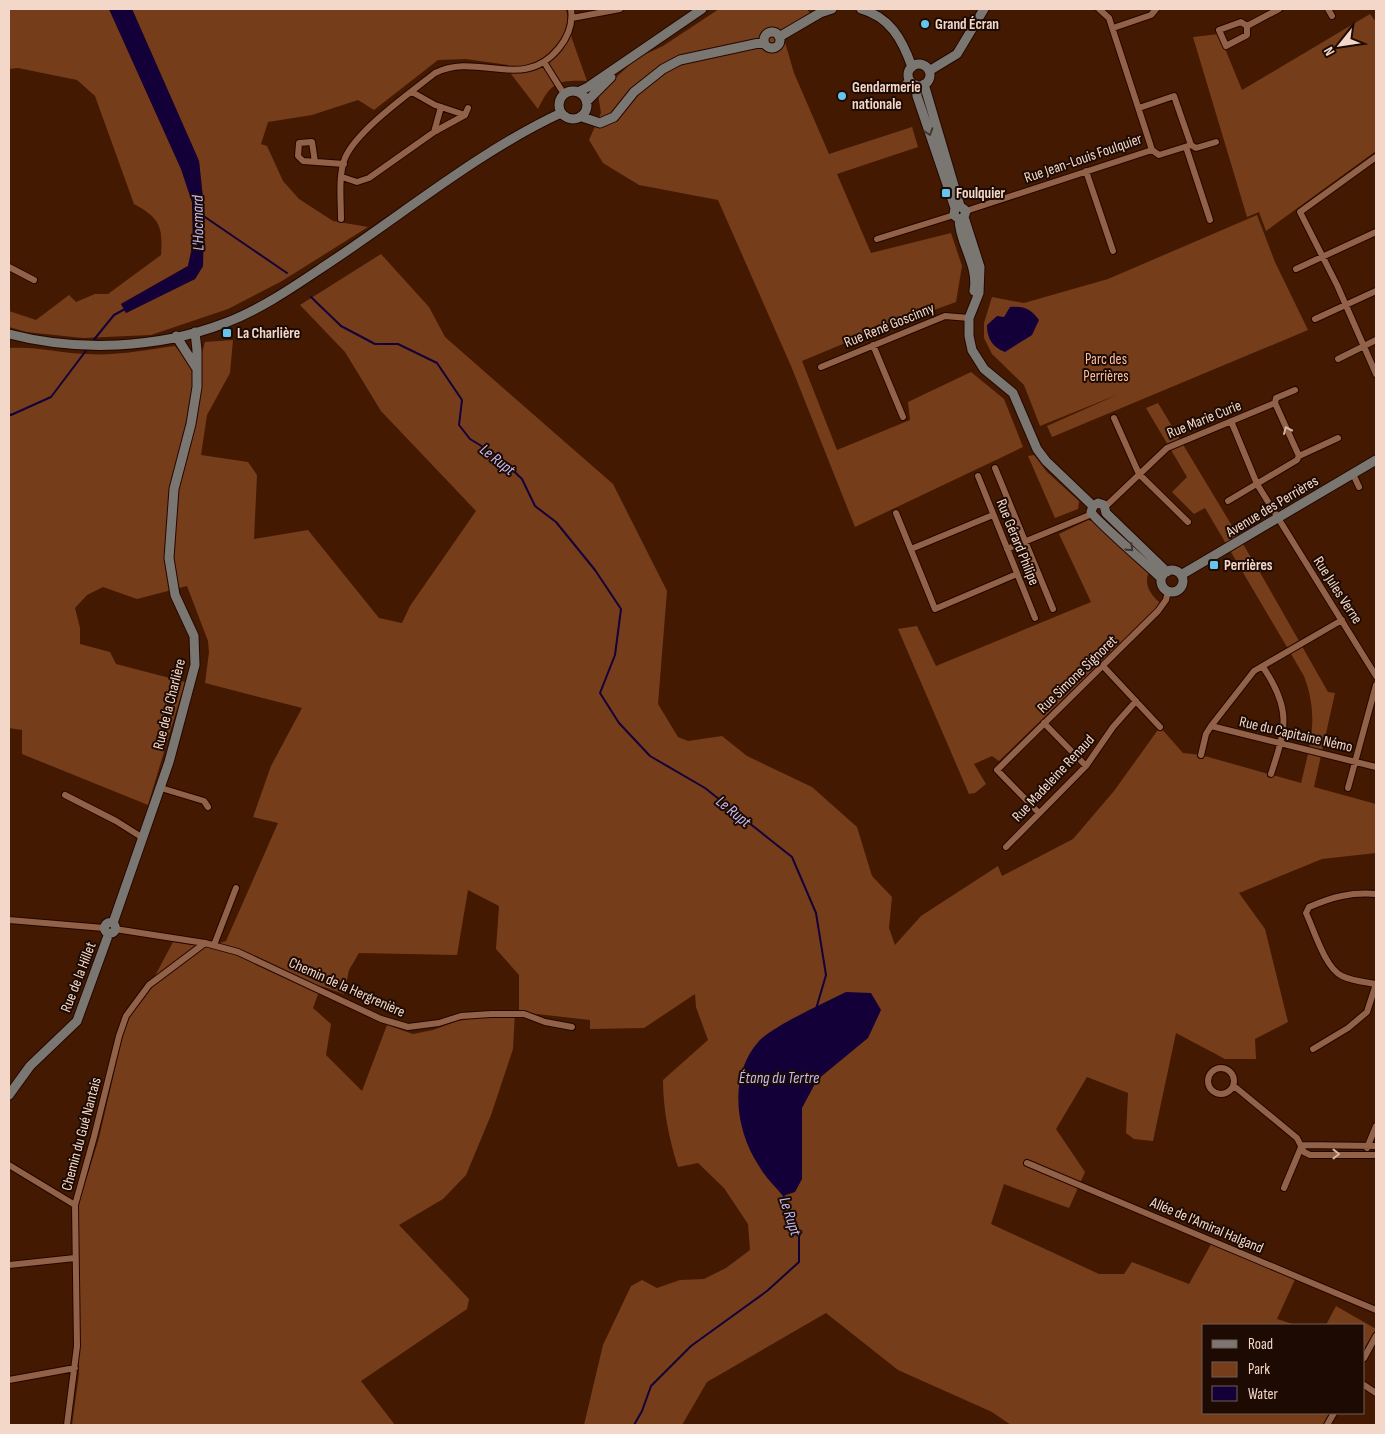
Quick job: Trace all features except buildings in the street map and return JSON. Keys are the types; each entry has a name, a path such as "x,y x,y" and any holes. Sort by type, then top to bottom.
{"street":[{"path":"341,219 344,164 353,144 435,73 456,65 519,71 532,68 544,62 566,40 572,18 571,9"},
{"path":"572,18 620,9"},
{"path":"702,9 588,87 578,92 564,94 559,101 561,113 568,119 582,117 600,122 614,117 634,92 663,69 680,60 764,42 766,35 770,32 779,37 820,13 832,9"},
{"path":"861,9 880,16 897,33 912,67"},
{"path":"929,71 957,54 984,9"},
{"name":"Rue Jean-Louis Foulquier","path":"877,239 1152,150 1110,18 1099,9"},
{"path":"1113,28 1151,15 1156,9"},
{"path":"1247,26 1279,9"},
{"path":"1328,9 1332,16"},
{"path":"1241,22 1247,26 1247,35 1226,46 1220,30 1241,22"},
{"path":"587,101 634,55"},
{"path":"544,62 564,94"},
{"path":"902,87 916,83 930,76 929,71 921,64 912,67 908,75 916,83 917,96 980,267 979,293 968,318 968,336 975,357 990,375 1005,384 1013,392 1037,449 1046,461 1094,513 1164,575"},
{"path":"412,92 465,115"},
{"path":"578,92 587,101 587,110 582,117"},
{"path":"1139,108 1174,96 1210,220"},
{"path":"434,132 441,106"},
{"path":"342,177 357,182 369,178 434,132 465,115 468,108"},
{"path":"9,334 57,343 92,346 132,344 176,336 223,324 280,295 482,159 537,124 561,113"},
{"path":"1152,150 1159,155 1188,146 1196,148 1216,142"},
{"path":"1376,157 1300,212 1346,304 1376,374"},
{"path":"315,162 344,164"},
{"path":"1086,171 1113,251"},
{"path":"1296,270 1376,232"},
{"path":"9,267 34,280"},
{"path":"1315,319 1376,291"},
{"name":"Rue René Goscinny","path":"821,367 945,316 968,318"},
{"name":"Rue de la Charlière","path":"110,928 161,788 195,665 194,636 175,595 169,558 174,488 191,424 197,387 197,350 194,332"},
{"path":"176,336 197,369"},
{"path":"1338,359 1376,340"},
{"path":"874,345 903,417"},
{"name":"Rue Marie Curie","path":"1106,510 1138,474 1167,448 1275,403 1276,398 1295,390"},
{"path":"1275,403 1299,456"},
{"path":"1114,418 1138,474 1188,522"},
{"name":"Rue Jules Verne","path":"1231,422 1258,484 1376,676"},
{"path":"1228,501 1297,460 1299,456 1338,438"},
{"name":"Avenue des Perrières","path":"1181,575 1376,460"},
{"path":"995,468 1053,609"},
{"path":"1353,474 1359,487"},
{"name":"Rue Gérard Philipe","path":"978,476 1035,618"},
{"path":"1007,549 1094,513 1101,504 1164,575"},
{"path":"1094,513 1103,518 1106,510"},
{"path":"896,513 935,609 1017,574"},
{"path":"911,549 993,515"},
{"path":"1174,571 1181,575 1181,586 1176,591 1168,591 1162,586 1164,575 1174,571"},
{"name":"Rue Simone Signoret","path":"1038,813 997,770 1158,611 1166,600 1168,591"},
{"path":"1201,755 1206,734 1211,726 1254,671 1342,620"},
{"path":"1103,666 1160,727"},
{"path":"1263,667 1276,688 1283,708 1284,729 1271,774"},
{"path":"1348,788 1376,687"},
{"name":"Rue Madeleine Renaud","path":"1006,847 1086,766 1113,727 1136,701"},
{"path":"1044,723 1086,766"},
{"name":"Rue du Capitaine Némo","path":"1211,726 1376,767"},
{"path":"161,788 204,801 208,807"},
{"path":"65,795 116,821 143,838"},
{"path":"214,945 236,888"},
{"path":"1313,1049 1348,1028 1366,1012 1376,984 1349,978 1335,972 1329,964 1306,913 1309,907 1332,896 1376,894"},
{"name":"Chemin de la Hergrenière","path":"9,920 110,928 214,945 253,958 381,1019 408,1028 439,1023 461,1016 491,1014 524,1014 545,1022 572,1027"},
{"name":"Rue de la Hillet","path":"9,1095 30,1066 77,1021 110,928"},
{"name":"Chemin du Gué Nantais","path":"67,1425 75,1368 74,1205 126,1016 148,986 205,943"},
{"path":"1216,1069 1225,1069 1234,1077 1234,1086 1228,1092 1220,1094 1210,1087 1209,1079 1216,1069"},
{"path":"1234,1086 1248,1096 1302,1145 1304,1152 1310,1155 1376,1155"},
{"path":"1367,1154 1367,1146 1376,1126"},
{"path":"1302,1145 1376,1146"},
{"path":"1284,1188 1302,1145"},
{"name":"Allée de l'Amiral Halgand","path":"1027,1163 1376,1310"},
{"path":"9,1165 74,1205"},
{"path":"9,1265 75,1258"},
{"path":"1365,1356 1376,1336"},
{"path":"9,1380 75,1368"},
{"path":"1365,1386 1376,1393"},
{"path":"1327,1425 1333,1414"}],"green space":[{"path":"9,9 109,9 181,169 192,202 193,243 188,266 121,304 126,313 195,279 203,266 204,208 199,161 132,9 566,9 572,39 587,81 569,81 556,85 547,93 538,109 511,74 508,65 466,59 438,60 374,110 358,100 312,115 268,122 261,144 267,146 283,181 299,199 333,221 368,227 282,281 228,309 151,335 83,338 26,332 9,327 9,311 36,320 69,295 76,302 95,294 108,294 161,255 161,237 158,224 154,219 134,204 95,96 77,80 18,68 9,69"},
{"path":"719,9 807,9 811,15 782,32 794,73 829,154 912,127 918,147 837,174 871,253 951,233 962,266 956,302 862,336 802,361 837,450 910,420 908,402 971,372 1004,399 1023,447 855,527 791,366 718,200 639,185 603,163 589,140 601,113 598,94 637,58 663,46"},
{"path":"1370,14 1376,22 1376,151 1266,231 1259,212 1247,217 1193,37 1219,34 1242,90"},
{"name":"Parc des Perrières","path":"1257,215 1275,262 1308,330 1052,437 1047,426 1119,394 1040,426 1024,385 992,354 984,338 984,323 992,297 1024,303 1108,279"},
{"path":"381,254 429,307 445,337 613,484 667,591 658,704 678,737 688,741 722,736 747,756 812,787 857,827 872,876 892,897 889,928 895,945 921,916 998,866 1002,876 1073,839 1114,791 1160,727 1183,753 1201,755 1301,783 1312,729 1309,690 1304,676 1205,508 1194,514 1172,492 1187,477 1146,408 1158,403 1258,569 1328,692 1335,693 1314,787 1376,804 1376,853 1322,859 1239,893 1265,929 1288,1022 1255,1039 1256,1059 1225,1059 1176,1033 1153,1141 1134,1139 1126,1133 1128,1093 1087,1077 1056,1129 1085,1172 1069,1208 1004,1184 991,1224 1099,1274 1124,1274 1132,1262 1189,1284 1214,1239 1297,1275 1277,1319 1293,1324 1202,1324 1202,1414 1328,1414 1323,1425 1011,1425 992,1412 898,1370 826,1313 707,1382 682,1425 584,1425 603,1345 631,1286 642,1280 657,1288 680,1280 704,1279 726,1268 750,1250 748,1224 724,1188 698,1163 678,1167 669,1135 665,1113 663,1080 708,1040 696,1007 695,994 644,1028 590,1029 590,1020 519,1012 519,975 496,949 499,906 468,890 457,955 359,953 349,970 344,994 321,986 313,1008 331,1024 326,1055 362,1091 387,1025 413,1034 433,1030 457,1021 515,1012 513,1049 491,1115 466,1175 443,1199 399,1225 469,1299 467,1309 361,1381 395,1425 72,1425 79,1374 78,1206 99,1138 123,1034 133,1009 147,991 173,942 207,947 226,941 278,823 253,817 271,766 302,708 205,683 209,652 208,641 187,586 137,599 103,587 87,595 75,608 80,628 80,644 110,652 116,664 185,682 148,805 22,754 22,730 9,728 9,348 108,354 175,346 186,360 200,360 205,342 233,340 230,373 207,415 201,455 248,462 257,475 254,539 308,530 379,618 402,623 410,606 476,511 381,411 345,352 300,305"},
{"path":"1034,455 1047,472 1079,501 1078,509 1055,518 1028,456"},
{"path":"1088,520 1100,523 1149,572 1147,581 1149,590 1161,604 999,761 992,756 974,764 986,784 975,793 969,794 898,629 917,626 936,666 1091,602 1059,534"},
{"path":"1336,1306 1376,1329 1365,1347 1365,1324 1327,1324"}],"water":[{"path":"109,9 132,9 199,161 204,208 203,266 195,279 126,313 121,304 188,266 193,243 192,202 181,169"},
{"path":"1010,307 1027,309 1039,320 1032,335 1005,352 991,342 987,325 997,316 1004,317"},
{"name":"Étang du Tertre","path":"846,992 871,993 881,1010 868,1038 817,1080 802,1108 802,1179 795,1192 783,1196 761,1170 745,1136 740,1120 738,1103 739,1086 743,1070 749,1055 766,1035 800,1015"}],"waterway":[{"name":"Le Rupt","path":"202,215 287,273"},
{"name":"Le Rupt","path":"311,297 341,326 375,344 398,344 437,363 462,400 459,425 470,439 498,456 522,479 535,506 556,522 595,570 621,609 615,655 600,693 619,723 650,756 705,788 792,857 816,913 826,975 816,1009"},
{"name":"L'Hocmard","path":"92,342 114,315 125,309"},
{"name":"L'Hocmard","path":"9,414 11,415 51,397 88,348"},
{"name":"Le Rupt","path":"634,1425 642,1411 651,1386 691,1346 767,1291 799,1262 799,1234 783,1194"}],"place":[{"name":"Grand Écran","path":"925,24"},
{"name":"Gendarmerie nationale","path":"842,96"},
{"name":"Foulquier","path":"946,193"},
{"name":"La Charlière","path":"227,333"},
{"name":"Perrières","path":"1214,565"}]}
